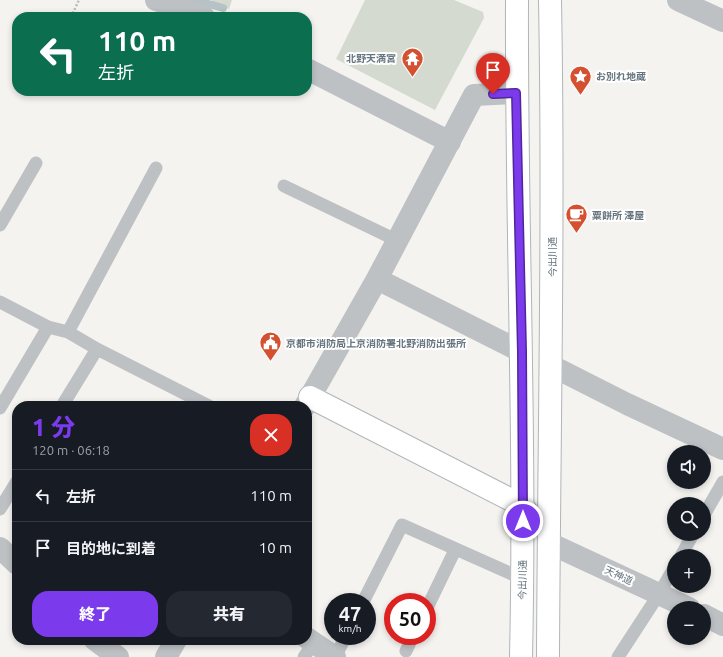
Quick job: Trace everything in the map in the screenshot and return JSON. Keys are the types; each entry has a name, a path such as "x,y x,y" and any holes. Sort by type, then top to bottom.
{"main road":[{"name":"今出川通","path":"516,0 516,93 522,352 523,579 521,657"},
{"name":"今出川通","path":"548,657 552,366 552,118 550,0"},
{"path":"312,403 522,506 549,543"}],"street":[{"path":"156,0 190,12"},
{"path":"678,0 723,21"},
{"path":"312,72 450,142"},
{"path":"308,401 377,279 396,240 474,95 516,93"},
{"path":"377,279 522,352"},
{"path":"552,366 723,450"},
{"name":"天神道","path":"549,543 674,601"},
{"path":"0,548 12,559"},
{"path":"711,618 723,624"},
{"path":"102,645 118,657"},
{"path":"166,657 173,645"},
{"path":"308,646 335,657"}],"lane":[{"path":"0,225 36,163"},
{"path":"68,332 156,168"},
{"path":"284,186 396,240"},
{"path":"0,302 48,326 68,332 97,349 199,401"},
{"path":"0,408 48,326"},
{"path":"65,401 97,349"},
{"path":"711,503 723,482"},
{"path":"0,509 12,489"},
{"path":"368,593 402,525 455,550 523,579"},
{"path":"434,593 455,550"},
{"path":"618,657 667,580"},
{"path":"335,657 341,645"},
{"path":"406,651 409,645"}],"path":[{"path":"73,12 79,0"}],"shaded area":[{"path":"212,0 232,0 229,9 212,3"},
{"name":"北野天満宮","path":"365,0 454,0 483,12 484,18 435,110 336,59"}],"waterway":[{"path":"194,0 223,8"}],"place":[{"name":"北野天満宮","path":"412,78"},
{"name":"お別れ地蔵","path":"580,96"},
{"name":"粟餅所 澤屋","path":"577,234"},
{"name":"京都市消防局上京消防署北野消防出張所","path":"271,362"}],"route":[{"path":"493,94 516,93 518,120 523,521"}]}
